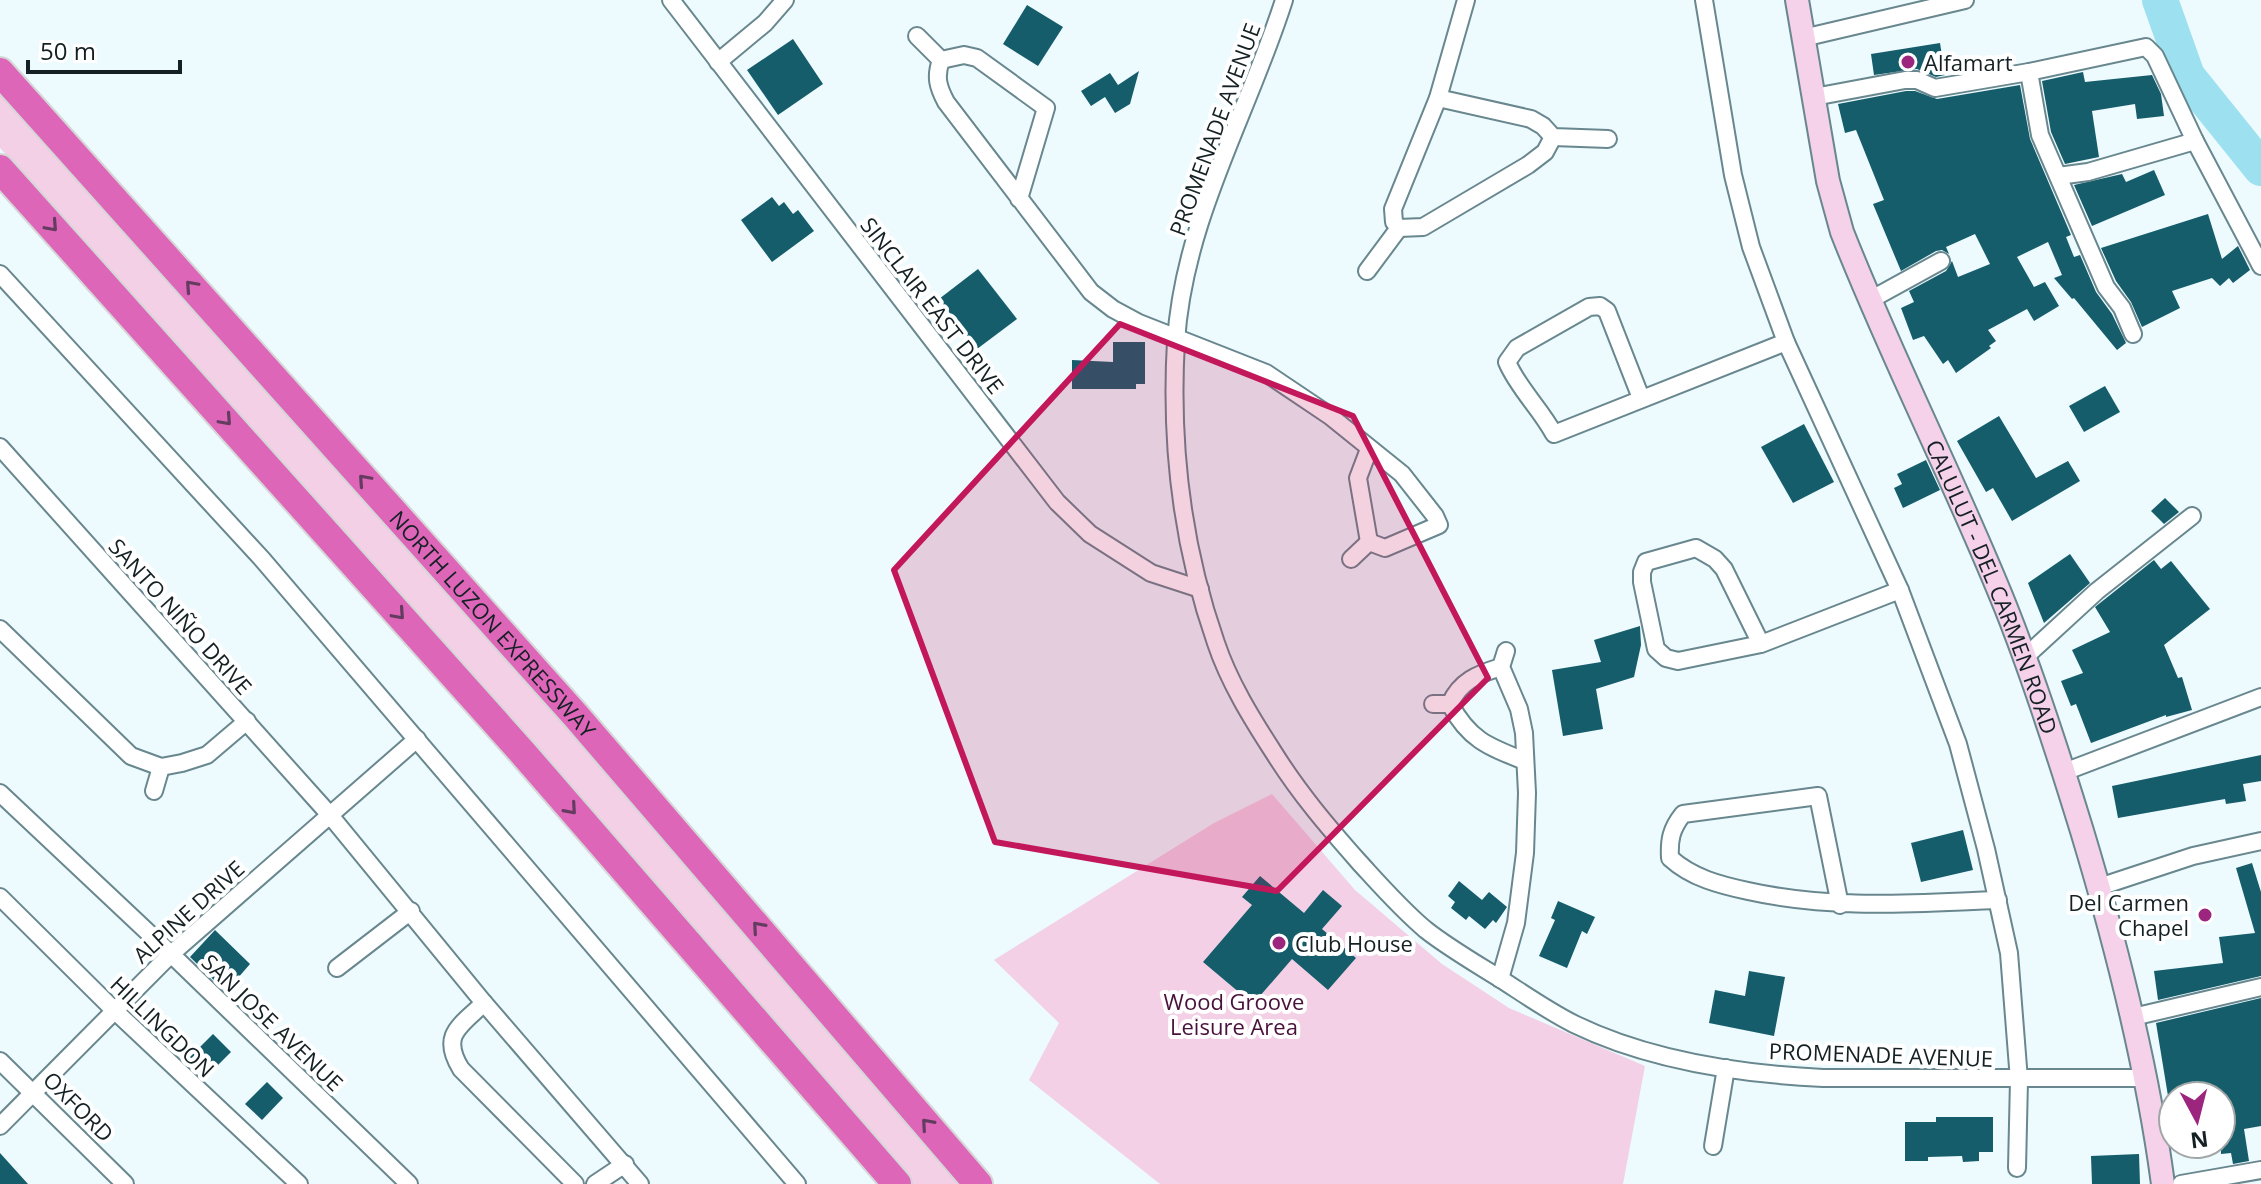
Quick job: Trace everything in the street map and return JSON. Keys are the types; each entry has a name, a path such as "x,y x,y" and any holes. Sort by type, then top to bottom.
{"highway":[{"name":"NORTH LUZON EXPRESSWAY","path":"0,72 576,716 978,1184"},
{"path":"0,169 501,729 897,1184"}],"main road":[{"name":"CALULUT - DEL CARMEN ROAD","path":"1797,0 1828,181 1842,232 1979,544 2064,772 2099,887 2133,1017 2163,1184"}],"street":[{"name":"SINCLAIR EAST DRIVE","path":"671,0 1057,502 1090,534 1151,573 1200,589"},
{"path":"718,62 765,23 785,0"},
{"name":"PROMENADE AVENUE","path":"1284,0 1203,207 1190,257 1176,338 1177,468 1187,532 1217,646 1236,688 1294,786 1385,894 1428,931 1577,1025 1654,1053 1778,1076 2019,1080 2146,1078"},
{"path":"1399,228 1394,222 1393,209 1438,98 1466,0"},
{"path":"1704,0 1737,190 1751,247 1786,342 1900,590 1958,744 2009,953 2019,1080 2017,1168"},
{"path":"1803,38 1965,0"},
{"path":"917,36 941,60"},
{"path":"1814,97 1905,80 1917,80 1935,88 2146,47 2155,56 2195,141 2261,266"},
{"path":"941,60 964,55 977,58 1046,108 1019,199"},
{"path":"941,60 936,72 938,86 946,102 1091,292 1113,309 1176,338 1266,373 1330,416 1402,474 1439,525 1385,548 1369,542"},
{"path":"2029,72 2040,135 2106,287 2122,308 2133,334"},
{"path":"1438,98 1531,119 1553,137 1608,139"},
{"path":"1399,228 1423,227 1528,165 1545,152 1553,137"},
{"path":"2058,176 2088,172 2195,141"},
{"path":"1367,271 1399,228"},
{"path":"1870,300 1941,261"},
{"path":"0,274 262,559 797,1184"},
{"path":"1641,398 1607,311 1600,306 1589,307 1517,348 1507,362 1554,434 1786,342"},
{"name":"SANTO NIÑO DRIVE","path":"0,447 329,814 484,1003 640,1184"},
{"path":"1369,449 1358,478 1369,542"},
{"path":"2024,658 2097,591 2192,516"},
{"path":"1351,559 1369,542"},
{"path":"1761,644 1724,569 1715,559 1696,548 1646,562 1642,582 1656,649 1666,658 1678,661 1761,644 1900,590"},
{"path":"0,629 131,756 161,767 207,755 247,721"},
{"path":"1500,979 1516,923 1527,793 1524,733 1504,659 1469,679 1442,704 1484,745 1525,761"},
{"path":"2064,772 2261,697"},
{"name":"ALPINE DRIVE","path":"0,1126 171,954 417,739"},
{"path":"154,791 161,767"},
{"name":"SAN JOSE AVENUE","path":"0,793 409,1184"},
{"path":"1840,905 1818,796 1683,814 1673,826 1669,841 1670,858 1682,869 1731,888 1783,899 1840,905 1998,900"},
{"path":"2099,887 2193,856 2261,841"},
{"name":"HILLINGDON","path":"0,897 114,1010 299,1184"},
{"path":"337,968 411,911"},
{"path":"2133,1017 2261,987"},
{"path":"484,1003 456,1030 450,1042 451,1054 461,1069 575,1184"},
{"name":"OXFORD","path":"0,1061 125,1184"},
{"path":"1713,1146 1726,1068"},
{"path":"595,1184 625,1164"},
{"path":"2181,1184 2261,1170"}],"highlighted area":[{"path":"1120,324 1353,416 1488,678 1277,891 995,842 894,570"}],"green space":[{"path":"0,90 705,880 962,1184 910,1184 466,667 0,148"},
{"name":"Wood Groove Leisure Area","path":"1272,794 1355,890 1442,964 1509,1008 1645,1066 1623,1184 1160,1184 1029,1080 1059,1023 994,960 1214,823"}],"building":[{"path":"1027,5 1063,27 1038,66 1003,44"},
{"path":"793,39 823,84 778,115 747,70"},
{"name":"Alfamart","path":"1940,43 1945,75 1936,77 1917,69 1874,75 1871,54"},
{"path":"1139,71 1130,104 1115,113 1105,97 1091,106 1081,91 1110,73 1118,85"},
{"path":"2083,72 2085,82 2152,75 2161,94 2164,116 2137,119 2135,104 2092,111 2099,157 2065,164 2051,132 2042,81"},
{"path":"2020,85 2030,139 2071,235 2066,237 2074,257 2080,255 2096,292 2112,314 2126,343 2117,350 2054,278 2062,275 2048,242 2017,257 2034,287 2045,282 2059,306 2034,321 2027,309 1988,330 1996,341 1989,346 1991,348 1956,373 1948,360 1943,364 1924,336 1913,340 1901,308 1914,302 1909,291 1946,271 1952,261 1958,277 1990,264 1975,234 1946,247 1949,254 1936,251 1901,271 1873,204 1884,200 1856,130 1845,133 1838,104 1906,91 1937,99"},
{"path":"2154,170 2165,195 2092,226 2074,185 2122,174 2126,182"},
{"path":"772,197 779,206 784,202 793,214 798,210 814,231 772,262 741,220"},
{"path":"2208,214 2222,259 2238,246 2250,270 2233,283 2229,278 2220,286 2212,278 2172,291 2180,308 2142,327 2101,248"},
{"path":"978,269 1017,319 977,349 939,299"},
{"path":"1113,342 1145,342 1145,384 1136,384 1136,389 1072,389 1072,360 1113,362"},
{"path":"2105,386 2120,412 2084,432 2069,406"},
{"path":"1999,416 2036,478 2068,461 2080,481 2012,521 1993,488 1986,492 1957,441"},
{"path":"1804,424 1834,482 1793,503 1761,447"},
{"path":"1926,460 1940,490 1903,508 1894,488 1902,484 1897,474"},
{"path":"2165,498 2179,512 2164,524 2151,511"},
{"path":"2070,554 2090,583 2044,623 2028,583"},
{"path":"2154,560 2161,569 2171,561 2210,609 2164,645 2178,678 2182,677 2192,710 2166,715 2091,743 2076,704 2071,706 2061,681 2083,673 2072,650 2110,632 2095,607"},
{"path":"1640,626 1641,645 1634,677 1596,689 1603,729 1563,736 1552,670 1601,662 1594,640"},
{"path":"2261,755 2261,781 2243,784 2246,801 2226,804 2225,799 2118,818 2112,786"},
{"path":"1963,830 1973,870 1921,882 1911,843"},
{"path":"2252,863 2261,892 2261,976 2158,1000 2154,971 2223,963 2219,937 2255,933 2236,868"},
{"name":"Club House","path":"1260,876 1304,913 1323,890 1342,906 1322,929 1356,958 1328,990 1292,959 1253,1004 1203,962 1252,905 1242,897"},
{"path":"1459,881 1482,900 1489,892 1507,907 1496,923 1493,920 1485,929 1469,916 1466,920 1451,908 1455,902 1448,896"},
{"path":"1558,901 1595,917 1587,934 1582,931 1567,968 1539,956 1555,920 1551,918"},
{"path":"215,930 250,964 237,979 233,974 221,987 190,957"},
{"path":"1749,971 1785,977 1774,1036 1709,1023 1715,990 1745,996"},
{"path":"2261,998 2261,1126 2244,1129 2249,1161 2233,1164 2232,1160 2237,1160 2237,1080 2165,1080 2156,1023"},
{"path":"213,1034 231,1052 209,1074 203,1068 197,1073 185,1062"},
{"path":"267,1082 283,1098 262,1120 245,1104"},
{"path":"1936,1117 1993,1117 1993,1152 1979,1152 1979,1161 1963,1162 1962,1156 1905,1161 1905,1122 1936,1122"},
{"path":"0,1153 28,1184 0,1184"},
{"path":"2139,1154 2140,1184 2092,1184 2091,1156"}],"waterway":[{"path":"2160,0 2187,76 2261,168"}],"place":[{"name":"Alfamart","path":"1908,62"},
{"name":"Del Carmen Chapel","path":"2205,915"},
{"name":"Club House","path":"1279,943"}]}
